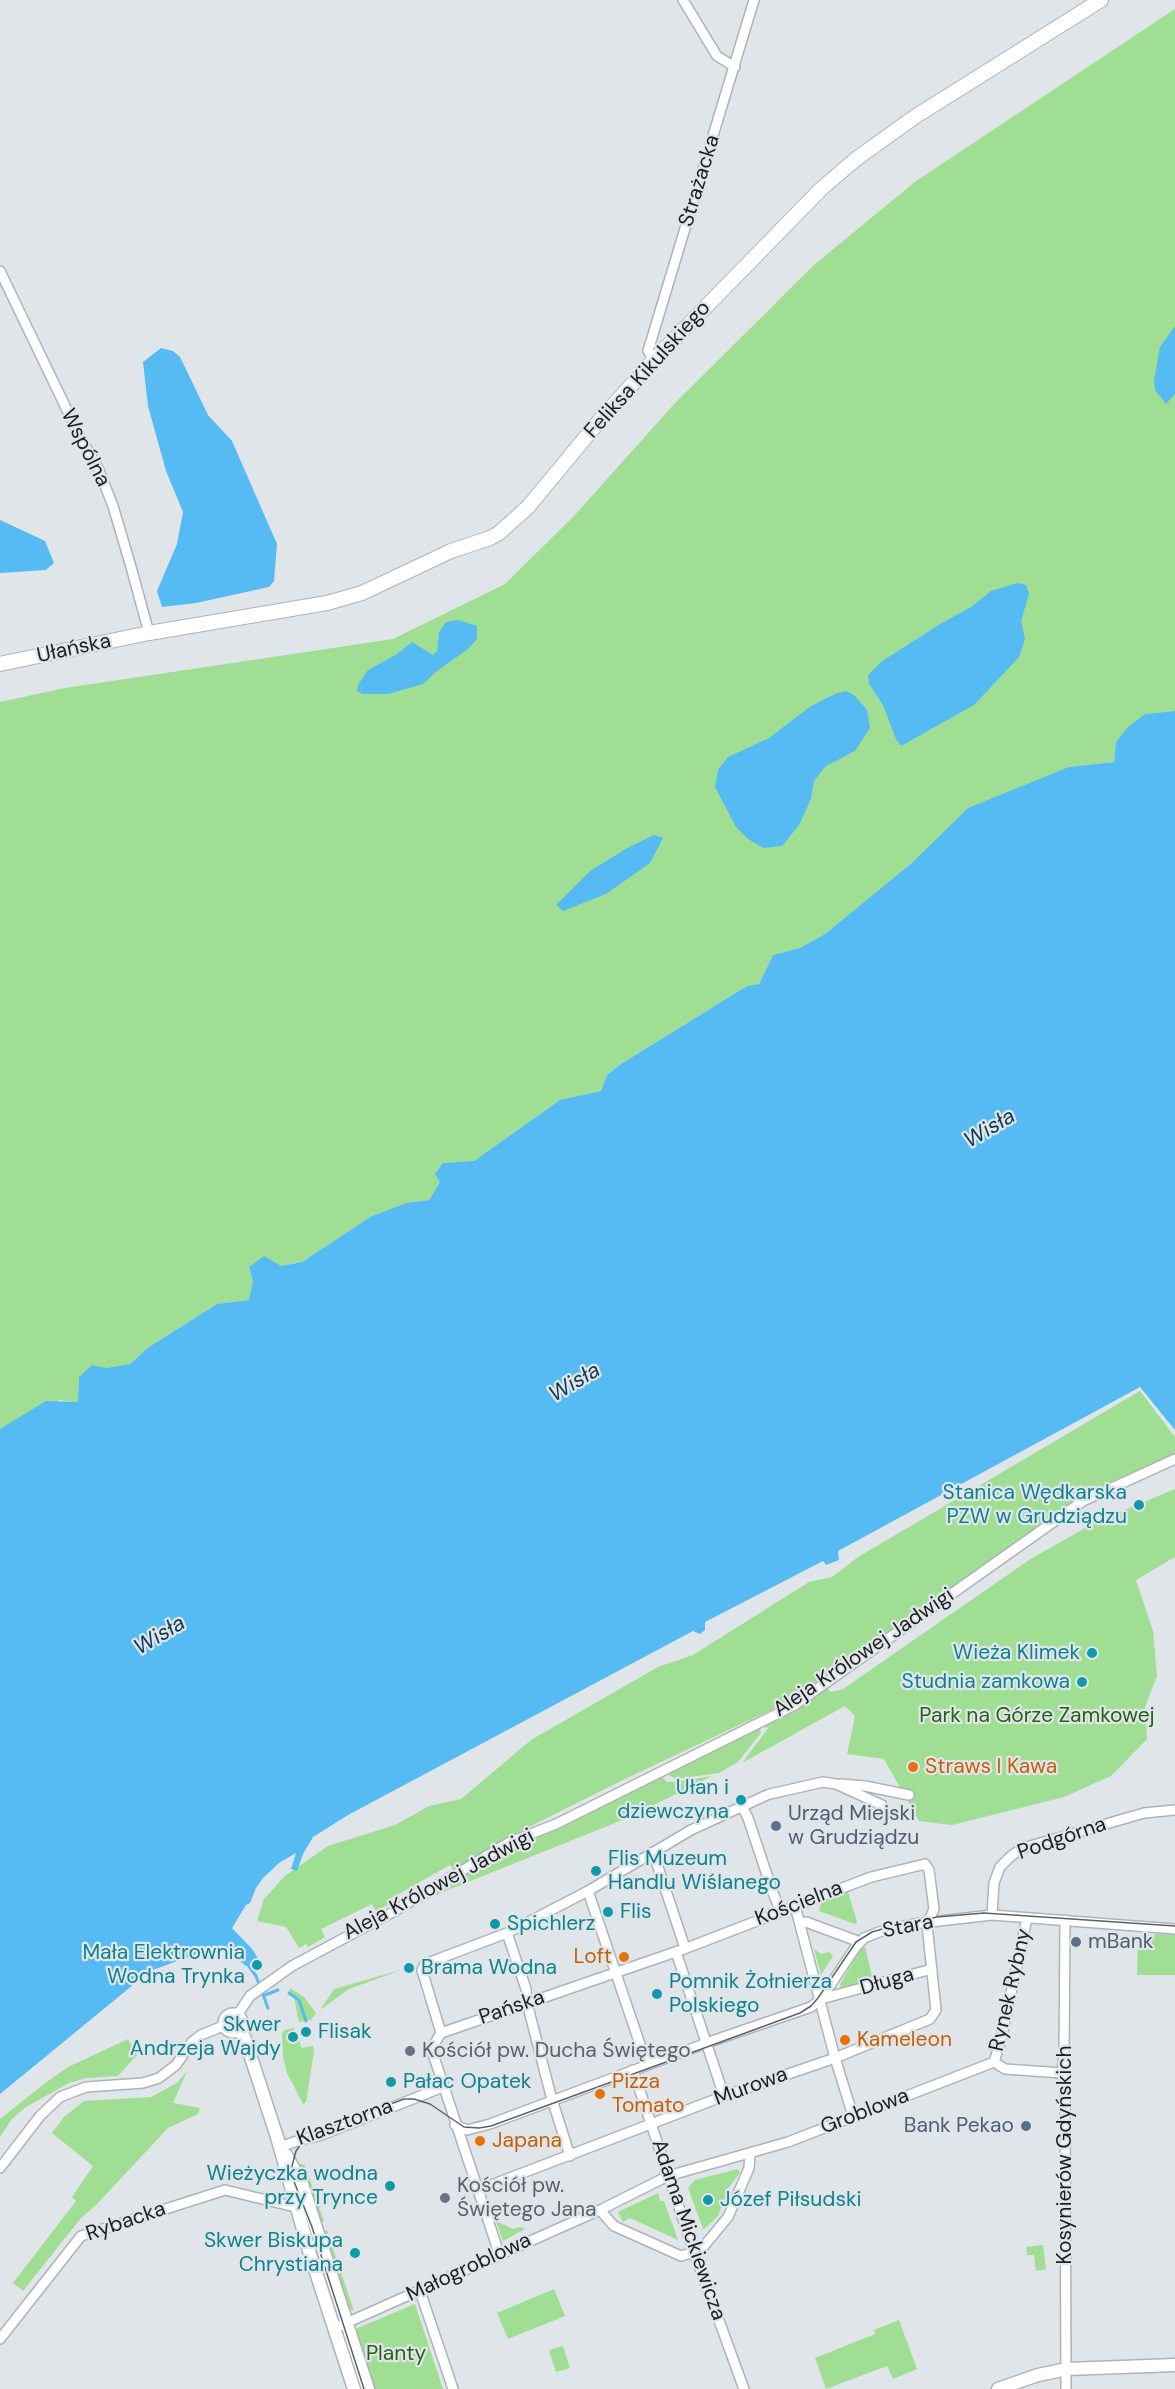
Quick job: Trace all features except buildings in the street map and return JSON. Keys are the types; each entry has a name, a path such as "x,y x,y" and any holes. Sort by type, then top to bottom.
{"main road":[{"name":"Feliksa Kikulskiego","path":"148,633 336,601 362,593 451,551 490,538 507,527 528,507 600,420 654,360 812,197 856,159 916,116 1101,0"},
{"name":"Ułańska","path":"0,664 148,633"}],"street":[{"path":"683,0 717,56 735,67"},
{"name":"Strażacka","path":"654,360 648,351 754,0"},
{"name":"Wspólna","path":"0,271 74,427 98,468 113,506 132,567 148,633"},
{"name":"Aleja Królowej Jadwigi","path":"238,2014 250,1996 259,1988 312,1953 393,1912 508,1843 556,1824 792,1706 1083,1501 1175,1459"},
{"path":"499,2253 433,2054 433,2046 441,2033 423,1967 432,1960 507,1933 588,1891 691,1830 768,1794 823,1782 865,1786 909,1796"},
{"path":"836,1784 882,1805"},
{"path":"742,1806 781,1912"},
{"name":"Podgórna","path":"992,1915 994,1883 1000,1867 1023,1848 1144,1813 1175,1810"},
{"path":"652,1852 686,1948"},
{"name":"Kościelna","path":"676,1952 820,1895 871,1877 925,1864"},
{"name":"Murowa","path":"478,2190 724,2096 836,2058 930,2019 936,2010 929,1922 934,1909 929,1870 925,1864"},
{"name":"Adama Mickiewicza","path":"588,1891 617,1972 651,2125 744,2389"},
{"path":"795,1906 854,2116"},
{"name":"Stara","path":"821,1999 860,1942 879,1932 929,1922 992,1915 1175,1929"},
{"name":"Rynek Rybny","path":"994,2062 1027,1918"},
{"name":"Kosynierów Gdyńskich","path":"1065,1920 1062,2073 1065,2087 1066,2389"},
{"path":"800,1923 806,1922 860,1942"},
{"path":"507,1933 526,1989 527,2003 552,2100 570,2156"},
{"path":"676,1952 724,2096"},
{"name":"Pańska","path":"441,2033 676,1952"},
{"name":"Długa","path":"455,2125 467,2130 475,2128 811,2007 821,1999 932,1969"},
{"path":"223,2026 225,2016 231,2013 238,2014 243,2022 240,2031"},
{"path":"223,2026 231,2033 240,2031"},
{"path":"0,2168 40,2116 60,2097 86,2087 143,2083 159,2078 176,2065 192,2042 201,2035 223,2026"},
{"path":"240,2031 245,2039 280,2147 295,2206 354,2389"},
{"path":"994,2062 1005,2069 1062,2073"},
{"name":"Groblowa","path":"668,2176 750,2154 994,2062"},
{"name":"Klasztorna","path":"280,2147 300,2139 331,2132 443,2087"},
{"path":"280,2147 302,2184 368,2389"},
{"path":"600,2210 614,2226 681,2256 694,2252 704,2246 728,2217 749,2168 750,2154"},
{"name":"Małogroblowa","path":"335,2328 499,2253 600,2210 668,2176"},
{"name":"Rybacka","path":"0,2339 81,2236 225,2190 295,2206"},
{"path":"420,2291 453,2389"},
{"path":"998,2389 1038,2375 1067,2369 1175,2365"}],"green space":[{"path":"1175,9 1175,711 1145,714 1116,742 1114,762 1069,767 913,862 825,934 800,948 773,955 759,984 747,986 621,1064 607,1075 601,1091 560,1100 474,1161 443,1163 440,1182 429,1200 406,1203 370,1217 302,1262 281,1266 253,1281 250,1300 217,1304 149,1347 130,1364 106,1368 79,1377 78,1403 60,1400 0,1429 0,702 65,688 393,639 505,584 574,516 675,403 814,265 916,181"},
{"path":"1140,1391 1175,1437 1175,1453 1099,1487 788,1702 515,1834 454,1871 450,1865 388,1900 390,1904 376,1911 372,1904 321,1929 325,1937 308,1947 306,1944 299,1948 286,1927 257,1921 264,1899 285,1876 328,1846 395,1825 429,1806 461,1799 531,1740 658,1667 693,1655 809,1582 832,1577 858,1557"},
{"name":"Park na Górze Zamkowej","path":"1175,1489 1175,1557 1136,1580 1153,1631 1157,1676 1145,1707 1147,1739 1111,1776 1064,1797 952,1825 919,1821 884,1759 847,1754 855,1716 845,1706 742,1763 769,1727 765,1728 764,1725 826,1687 831,1692 843,1689 1032,1558 1096,1522"},
{"path":"760,1727 761,1733 738,1762 719,1773 676,1779 667,1774 704,1753"},
{"path":"712,1776 630,1817 443,1892 400,1913 500,1851 662,1777 667,1782 675,1782"},
{"path":"848,1892 857,1922 855,1924 819,1911 821,1902"},
{"path":"1158,1934 1175,1935 1175,1975 1137,1975 1138,1938"},
{"path":"862,1947 865,1947 873,1980 841,1989 840,1984"},
{"path":"814,1949 821,1954 829,1952 833,1956 821,1975"},
{"path":"404,1969 349,1989 320,2010 334,1989"},
{"path":"290,1988 304,1997 316,2013 311,2020 299,2022 294,1998 288,1995"},
{"path":"294,2028 295,2038 299,2038 301,2048 313,2046 314,2052 306,2102 303,2104 287,2073 283,2057 282,2033"},
{"path":"128,2039 137,2055 118,2076 87,2078 69,2083 26,2107 12,2119 0,2137 0,2119 44,2084 68,2067"},
{"path":"187,2071 173,2103 200,2108 198,2114 168,2128 81,2218 23,2291 13,2283 76,2201 72,2197 93,2166 52,2133 64,2117 84,2101 151,2097 177,2083"},
{"path":"297,2163 305,2165 324,2221 317,2224"},
{"path":"738,2169 740,2173 729,2187 718,2216 703,2229 688,2188 695,2180"},
{"path":"658,2193 660,2201 664,2201 678,2240 630,2218 623,2222 618,2212"},
{"path":"496,2221 513,2229 520,2227 525,2229 503,2241"},
{"path":"327,2230 354,2311 347,2307 320,2233"},
{"path":"1043,2245 1046,2269 1036,2271 1034,2255 1027,2255 1026,2247"},
{"path":"554,2289 565,2316 508,2339 497,2313"},
{"name":"Planty","path":"415,2304 443,2389 372,2389 353,2330"},
{"path":"899,2320 917,2369 893,2379 887,2366 826,2389 815,2358 875,2334 874,2330"},
{"path":"563,2346 570,2368 556,2372 549,2350"}],"water":[{"path":"1175,326 1175,394 1166,404 1155,390 1154,381 1160,347"},
{"path":"161,348 173,351 180,357 208,415 232,441 277,544 274,581 269,587 196,603 162,607 157,591 177,544 183,512 166,471 148,406 143,362"},
{"path":"0,520 45,541 54,563 46,570 0,573"},
{"path":"1017,583 1026,585 1029,594 1021,621 1025,639 1019,657 974,705 901,746 883,705 869,684 868,675 881,662 971,607 991,591"},
{"path":"458,620 477,626 477,639 468,649 423,684 388,694 363,694 357,691 358,685 368,670 397,654 412,642 433,655 437,651 439,632 446,622"},
{"path":"846,691 854,695 867,710 870,728 855,751 826,766 820,773 814,781 811,799 799,825 782,846 764,848 748,839 736,827 715,787 718,770 728,757 769,738 811,706"},
{"name":"Wisła","path":"1175,711 1175,1430 1140,1387 838,1551 839,1560 826,1565 823,1561 705,1622 705,1630 700,1634 693,1631 348,1815 313,1837 303,1854 297,1871 291,1869 296,1853 279,1863 256,1888 250,1903 246,1905 232,1928 253,1950 258,1959 246,1966 221,1945 150,1971 0,2094 0,1429 46,1401 78,1402 79,1377 92,1365 106,1368 130,1364 149,1347 217,1304 249,1300 253,1281 249,1267 264,1256 281,1266 302,1262 370,1217 406,1203 429,1200 440,1182 435,1174 443,1163 474,1161 560,1100 601,1091 607,1075 621,1064 747,986 759,984 773,955 800,948 825,934 913,862 968,808 1069,767 1114,762 1116,742 1127,728 1145,714"},
{"path":"654,835 663,838 650,863 606,894 563,911 556,905 590,871"}],"waterway":[{"path":"248,1965 256,1976 268,2008"},
{"path":"265,1995 278,1990"},
{"path":"289,1993 299,2000 306,2021"}],"tram line":[{"path":"364,2389 312,2227 293,2179 292,2166 296,2151 305,2139 314,2133 404,2099 414,2099 430,2104 464,2127 491,2126 800,2013 818,1998 856,1942 872,1932 889,1927 937,1917 984,1913 1175,1926"}],"place":[{"name":"Stanica Wędkarska PZW w Grudziądzu","path":"1139,1505"},
{"name":"Wieża Klimek","path":"1092,1653"},
{"name":"Studnia zamkowa","path":"1082,1682"},
{"name":"Straws I Kawa","path":"913,1767"},
{"name":"Ułan i dziewczyna","path":"741,1800"},
{"name":"Urząd Miejski w Grudziądzu","path":"776,1826"},
{"name":"Flis Muzeum Handlu Wiślanego","path":"596,1871"},
{"name":"Flis","path":"608,1912"},
{"name":"Spichlerz","path":"495,1924"},
{"name":"mBank","path":"1076,1942"},
{"name":"Loft","path":"624,1957"},
{"name":"Mała Elektrownia Wodna Trynka","path":"257,1965"},
{"name":"Brama Wodna","path":"409,1968"},
{"name":"Pomnik Żołnierza Polskiego","path":"657,1994"},
{"name":"Flisak","path":"306,2032"},
{"name":"Skwer Andrzeja Wajdy","path":"293,2037"},
{"name":"Kameleon","path":"845,2040"},
{"name":"Kościół pw. Ducha Świętego","path":"410,2051"},
{"name":"Pałac Opatek","path":"391,2082"},
{"name":"Pizza Tomato","path":"600,2094"},
{"name":"Bank Pekao","path":"1026,2126"},
{"name":"Japana","path":"480,2141"},
{"name":"Wieżyczka wodna przy Trynce","path":"390,2186"},
{"name":"Kościół pw. Świętego Jana","path":"445,2198"},
{"name":"Józef Piłsudski","path":"708,2200"},
{"name":"Skwer Biskupa Chrystiana","path":"355,2253"}]}
